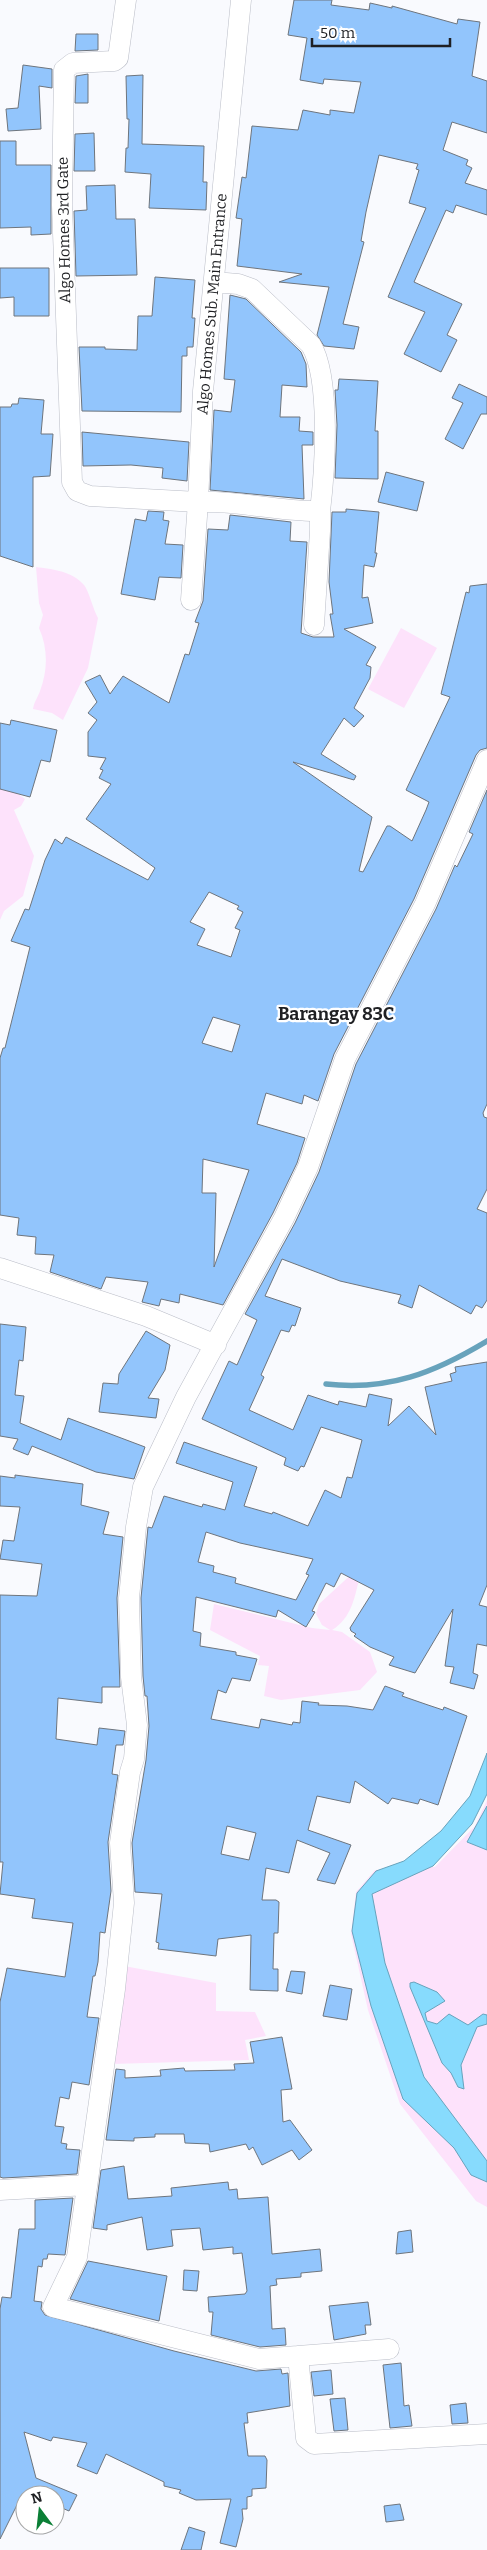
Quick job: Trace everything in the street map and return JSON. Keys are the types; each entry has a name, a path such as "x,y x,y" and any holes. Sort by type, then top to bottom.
{"street":[{"name":"Algo Homes 3rd Gate","path":"126,0 117,59 73,63 64,70 62,206 72,482 77,491 90,496 198,502"},
{"name":"Algo Homes Sub. Main Entrance","path":"191,600 203,391 241,0"},
{"path":"214,282 238,284 252,289 311,345 317,355 324,412 320,532 314,625"},
{"path":"198,502 216,501 298,511 320,511"},
{"path":"389,2349 259,2359 237,2355 53,2307 77,2257 86,2185 116,1990 124,1903 120,1842 124,1807 137,1739 129,1598 136,1527 143,1487 155,1458 284,1218 308,1167 345,1059 425,904 487,760"},
{"path":"0,1268 146,1316 216,1345"},
{"path":"0,2190 86,2185"},
{"path":"298,2356 306,2438 309,2442 314,2444 426,2439 487,2434"}],"shaded area":[{"path":"36,567 62,572 79,580 86,588 98,618 88,668 63,720 52,713 33,709 43,683 46,667 44,643 39,628 43,615 39,603"},
{"path":"401,628 437,648 404,708 368,689"},
{"path":"0,788 10,788 25,799 21,806 14,810 34,856 23,896 4,911 0,920"},
{"path":"355,1571 360,1575 352,1606 339,1625 332,1630 342,1632 370,1652 377,1672 360,1690 281,1700 264,1696 269,1666 258,1665 260,1656 210,1630 214,1604 312,1628 330,1630 322,1625 316,1614 319,1604"},
{"path":"487,1800 487,2207 476,2201 400,2104 368,2010 351,1934 356,1892 375,1870 435,1867 475,1826"},
{"path":"124,1966 216,1983 216,2011 255,2012 266,2036 245,2040 249,2060 112,2064"}],"water":[{"path":"487,1753 487,1794 472,1824 433,1866 372,1894 385,1963 424,2077 487,2161 487,2182 471,2175 454,2148 403,2099 371,2006 352,1931 357,1893 376,1871 404,1861 441,1831 470,1796"},
{"path":"487,1806 487,1850 467,1842"},
{"path":"414,1982 437,1992 445,2001 425,2013 427,2021 437,2024 449,2014 468,2025 483,2014 487,2015 487,2024 477,2027 461,2065 464,2089 458,2087 451,2073 442,2063 410,1987 410,1983"}],"building":[{"path":"294,0 332,0 331,5 369,10 370,3 392,8 392,6 457,24 458,19 480,22 472,76 487,81 487,133 452,122 443,150 468,160 466,165 472,168 465,183 487,190 487,215 456,205 453,213 446,210 414,282 462,304 447,335 457,340 441,372 404,354 425,312 388,297 426,208 409,203 419,170 416,169 418,164 379,155 361,241 364,242 343,324 359,327 354,349 324,346 317,335 329,287 279,282 302,274 237,266 242,219 236,218 242,177 246,178 252,126 298,130 303,110 330,115 330,110 354,113 361,82 324,79 323,84 300,80 307,38 288,35"},
{"path":"76,34 98,34 98,50 75,51"},
{"path":"23,65 52,69 52,88 39,86 41,129 8,131 6,109 18,108"},
{"path":"88,74 88,103 75,103 76,76"},
{"path":"143,75 142,144 204,146 203,182 207,182 206,210 149,208 151,174 125,172 129,119 127,119 126,76"},
{"path":"94,133 95,171 74,171 75,134"},
{"path":"0,141 16,141 16,165 51,165 51,234 31,235 31,227 0,228"},
{"path":"115,185 116,219 135,219 137,275 76,276 74,211 87,210 86,186"},
{"path":"0,268 49,268 49,316 14,316 14,297 0,298"},
{"path":"155,277 195,280 192,318 195,318 193,347 187,347 187,356 182,356 181,412 82,411 79,347 137,350 138,316 152,316"},
{"path":"230,295 246,299 301,352 306,364 307,387 282,385 280,417 300,417 299,431 313,432 313,445 302,445 304,499 210,490 214,410 231,412 235,380 224,379"},
{"path":"339,379 378,381 375,431 378,431 378,479 335,478 337,425 335,390 338,390"},
{"path":"459,384 487,397 487,414 481,414 463,449 445,439 463,403 452,398"},
{"path":"19,398 44,400 41,434 53,434 50,476 33,477 33,567 0,556 0,407 11,407 12,404 18,404"},
{"path":"82,432 189,442 187,481 162,478 163,468 131,465 83,466"},
{"path":"386,472 424,482 417,511 378,502"},
{"path":"346,509 379,512 375,553 377,553 374,567 364,565 362,598 368,597 373,623 344,629 376,647 366,665 371,667 370,678 354,708 364,716 354,727 344,718 321,754 356,776 354,780 293,762 372,817 359,871 363,872 387,826 390,826 412,841 426,810 429,802 406,790 450,697 441,694 466,592 469,593 470,586 487,584 487,748 480,750 476,755 414,899 334,1054 318,1101 304,1095 302,1104 266,1093 257,1124 305,1138 297,1163 273,1213 223,1305 180,1294 179,1303 161,1299 159,1306 142,1302 148,1282 106,1277 101,1289 50,1272 54,1255 35,1254 36,1237 17,1235 19,1218 0,1215 0,1058 3,1048 5,1048 30,947 11,941 25,909 29,910 45,860 55,839 62,844 66,837 148,880 155,868 86,819 111,784 99,778 103,770 100,769 106,758 88,756 88,732 97,720 88,713 97,702 85,682 100,675 110,694 123,676 169,703 185,654 189,655 199,623 195,622 203,601 208,529 228,530 230,515 291,522 290,541 307,542 301,633 313,637 334,637 330,614 333,614 329,582 332,512 346,512","holes":["209,892 239,906 237,909 243,912 235,928 240,930 231,957 197,945 205,929 190,922","213,1017 240,1025 232,1052 202,1043","203,1159 249,1170 214,1267 216,1193 202,1193"]},
{"path":"148,511 164,512 163,520 169,521 165,544 183,545 181,578 159,577 155,600 121,594 135,519 146,521"},
{"path":"11,720 57,730 50,762 41,760 30,797 0,789 0,723 10,725"},
{"path":"487,790 487,1104 483,1113 484,1117 487,1118 487,1189 477,1209 487,1213 487,1300 482,1308 476,1305 471,1314 419,1285 412,1308 398,1303 401,1295 340,1281 282,1259 265,1296 301,1308 295,1326 292,1325 289,1332 281,1330 261,1375 264,1377 249,1410 293,1430 308,1395 338,1405 339,1401 366,1407 369,1394 392,1399 388,1426 409,1406 436,1435 425,1387 452,1381 450,1374 456,1372 455,1367 487,1362 487,1585 479,1605 487,1607 487,1646 477,1644 473,1673 478,1675 474,1689 450,1683 454,1667 445,1666 453,1609 415,1673 389,1665 394,1657 370,1647 354,1636 356,1634 350,1628 374,1590 341,1573 334,1587 326,1583 312,1611 315,1612 306,1627 278,1610 276,1617 196,1597 193,1631 201,1633 200,1646 236,1652 236,1655 257,1659 250,1681 232,1678 226,1693 218,1690 211,1719 259,1728 261,1719 292,1725 293,1722 300,1723 302,1701 319,1703 318,1705 347,1706 373,1710 385,1686 404,1693 402,1696 443,1710 444,1707 467,1716 438,1805 420,1799 418,1804 392,1798 388,1804 355,1781 350,1803 317,1796 308,1830 351,1845 335,1884 317,1880 330,1853 297,1840 289,1873 266,1868 262,1900 276,1900 279,1902 278,1933 274,1933 273,1969 278,1969 278,1991 250,1990 251,1935 218,1939 216,1956 158,1949 159,1943 156,1942 162,1894 135,1892 132,1843 146,1760 149,1726 147,1696 145,1696 143,1676 141,1598 148,1527 152,1528 164,1496 202,1507 203,1504 225,1510 233,1482 176,1463 184,1442 257,1467 244,1506 272,1514 273,1512 308,1526 325,1490 341,1498 347,1477 352,1478 362,1440 321,1427 304,1467 301,1466 298,1471 284,1465 286,1458 202,1419 229,1361 237,1365 257,1320 245,1314 295,1223 319,1172 356,1064 436,909 455,865 457,867 473,834 469,832","holes":["206,1532 240,1543 313,1559 306,1574 309,1575 296,1600 235,1583 236,1578 213,1572 214,1566 198,1562","227,1826 256,1833 249,1860 221,1854"]},
{"path":"0,1324 26,1327 23,1361 19,1360 15,1395 24,1396 20,1423 61,1440 68,1418 145,1447 134,1479 96,1472 32,1446 28,1455 13,1449 18,1439 0,1436"},
{"path":"146,1331 170,1345 165,1370 148,1398 159,1399 156,1418 99,1412 103,1383 118,1384 119,1374"},
{"path":"15,1475 83,1484 81,1505 109,1512 103,1534 123,1537 117,1598 120,1687 102,1687 102,1703 58,1698 56,1739 97,1745 99,1728 125,1731 123,1745 116,1745 112,1774 118,1775 108,1842 111,1891 105,1933 100,1932 98,1962 95,1976 93,1976 87,2017 99,2018 89,2085 72,2082 69,2099 60,2097 55,2126 64,2127 61,2143 67,2144 66,2149 80,2150 77,2174 3,2178 0,2177 0,2002 7,1968 65,1977 73,1923 32,1918 35,1899 0,1894 3,1862 0,1862 0,1595 37,1596 42,1564 0,1559 3,1540 14,1541 20,1507 0,1506 0,1476 15,1478"},
{"path":"291,1971 305,1972 302,1994 286,1991"},
{"path":"330,1985 352,1989 347,2020 323,2016"},
{"path":"282,2037 292,2089 281,2090 283,2122 290,2120 312,2150 299,2160 292,2150 262,2165 253,2147 249,2150 246,2144 210,2152 209,2144 185,2143 184,2134 155,2134 155,2137 134,2138 134,2141 106,2140 116,2069 125,2070 125,2078 161,2076 160,2070 184,2068 185,2071 235,2070 234,2064 254,2063 250,2042"},
{"path":"124,2166 128,2199 172,2196 171,2188 228,2182 229,2190 237,2189 238,2199 268,2197 272,2254 320,2249 322,2271 301,2273 301,2277 276,2279 277,2285 270,2286 272,2329 285,2328 286,2345 260,2347 211,2335 213,2312 209,2312 208,2297 245,2294 247,2291 242,2253 233,2254 233,2247 203,2250 200,2228 171,2230 173,2246 147,2250 142,2217 107,2225 107,2230 93,2228 101,2170"},
{"path":"73,2198 65,2255 48,2254 47,2259 43,2259 42,2267 38,2266 34,2301 42,2302 41,2309 45,2315 174,2351 256,2371 281,2369 282,2374 288,2373 290,2406 247,2413 248,2423 244,2423 248,2456 265,2456 267,2460 266,2488 252,2489 252,2496 247,2497 247,2509 242,2509 243,2519 236,2547 220,2543 231,2499 196,2500 179,2493 181,2490 164,2486 164,2482 106,2454 97,2474 77,2466 87,2443 53,2437 51,2441 24,2432 36,2478 53,2485 15,2485 15,2509 0,2539 0,2309 2,2297 11,2298 19,2229 35,2229 35,2200"},
{"path":"411,2230 413,2252 396,2254 398,2232"},
{"path":"88,2261 167,2276 159,2321 70,2299"},
{"path":"184,2270 199,2271 197,2291 183,2290"},
{"path":"368,2302 371,2325 365,2325 366,2334 334,2340 329,2306"},
{"path":"401,2363 404,2406 409,2405 412,2426 390,2428 383,2365"},
{"path":"331,2370 333,2394 314,2396 311,2372"},
{"path":"345,2398 348,2430 334,2431 330,2399"},
{"path":"466,2403 468,2423 452,2424 450,2405"},
{"path":"65,2490 77,2495 69,2511 65,2509"},
{"path":"400,2504 404,2520 386,2522 384,2506"},
{"path":"189,2527 205,2532 201,2550 181,2550"}],"waterway":[{"path":"326,1384 370,1385 410,1377 429,1371 487,1341"}],"district":[{"name":"Barangay 83C","path":"336,1014"}]}
